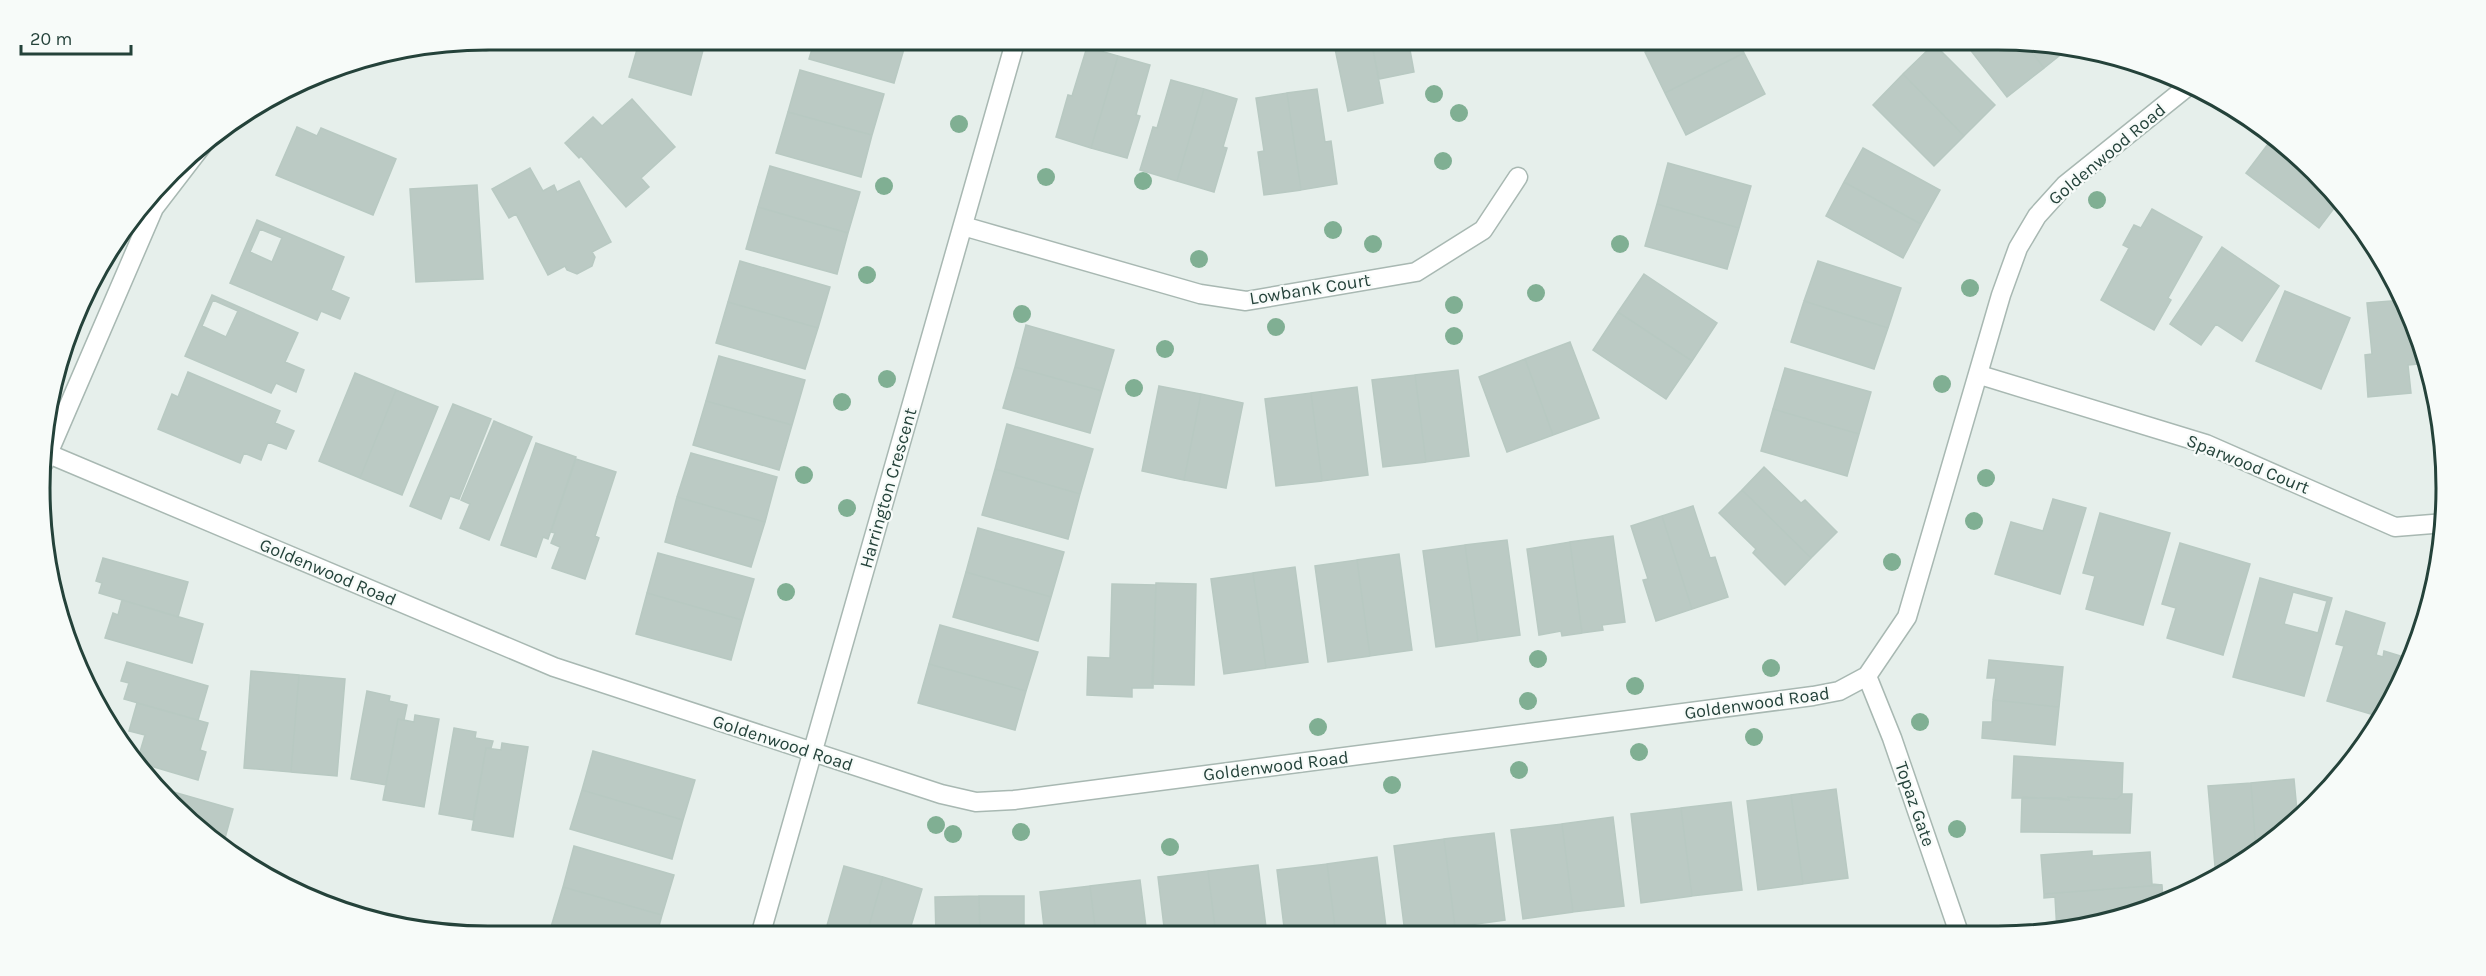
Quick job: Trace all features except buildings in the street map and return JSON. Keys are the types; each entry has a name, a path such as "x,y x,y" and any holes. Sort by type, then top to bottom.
{"street":[{"name":"Harrington Crescent","path":"763,926 1013,50"},
{"name":"Goldenwood Road","path":"50,458 554,667 941,794 976,802 1014,800 1813,696 1839,691 1867,676 1907,617 1980,375 2001,295 2018,248 2037,216 2065,185 2183,91"},
{"name":"Lowbank Court","path":"963,226 1200,294 1245,301 1416,272 1483,230 1518,177"},
{"path":"52,440 154,208 173,183"},
{"name":"Sparwood Court","path":"1980,375 2206,444 2395,527 2435,525"},
{"name":"Topaz Gate","path":"1867,676 1892,738 1957,926"}]}
